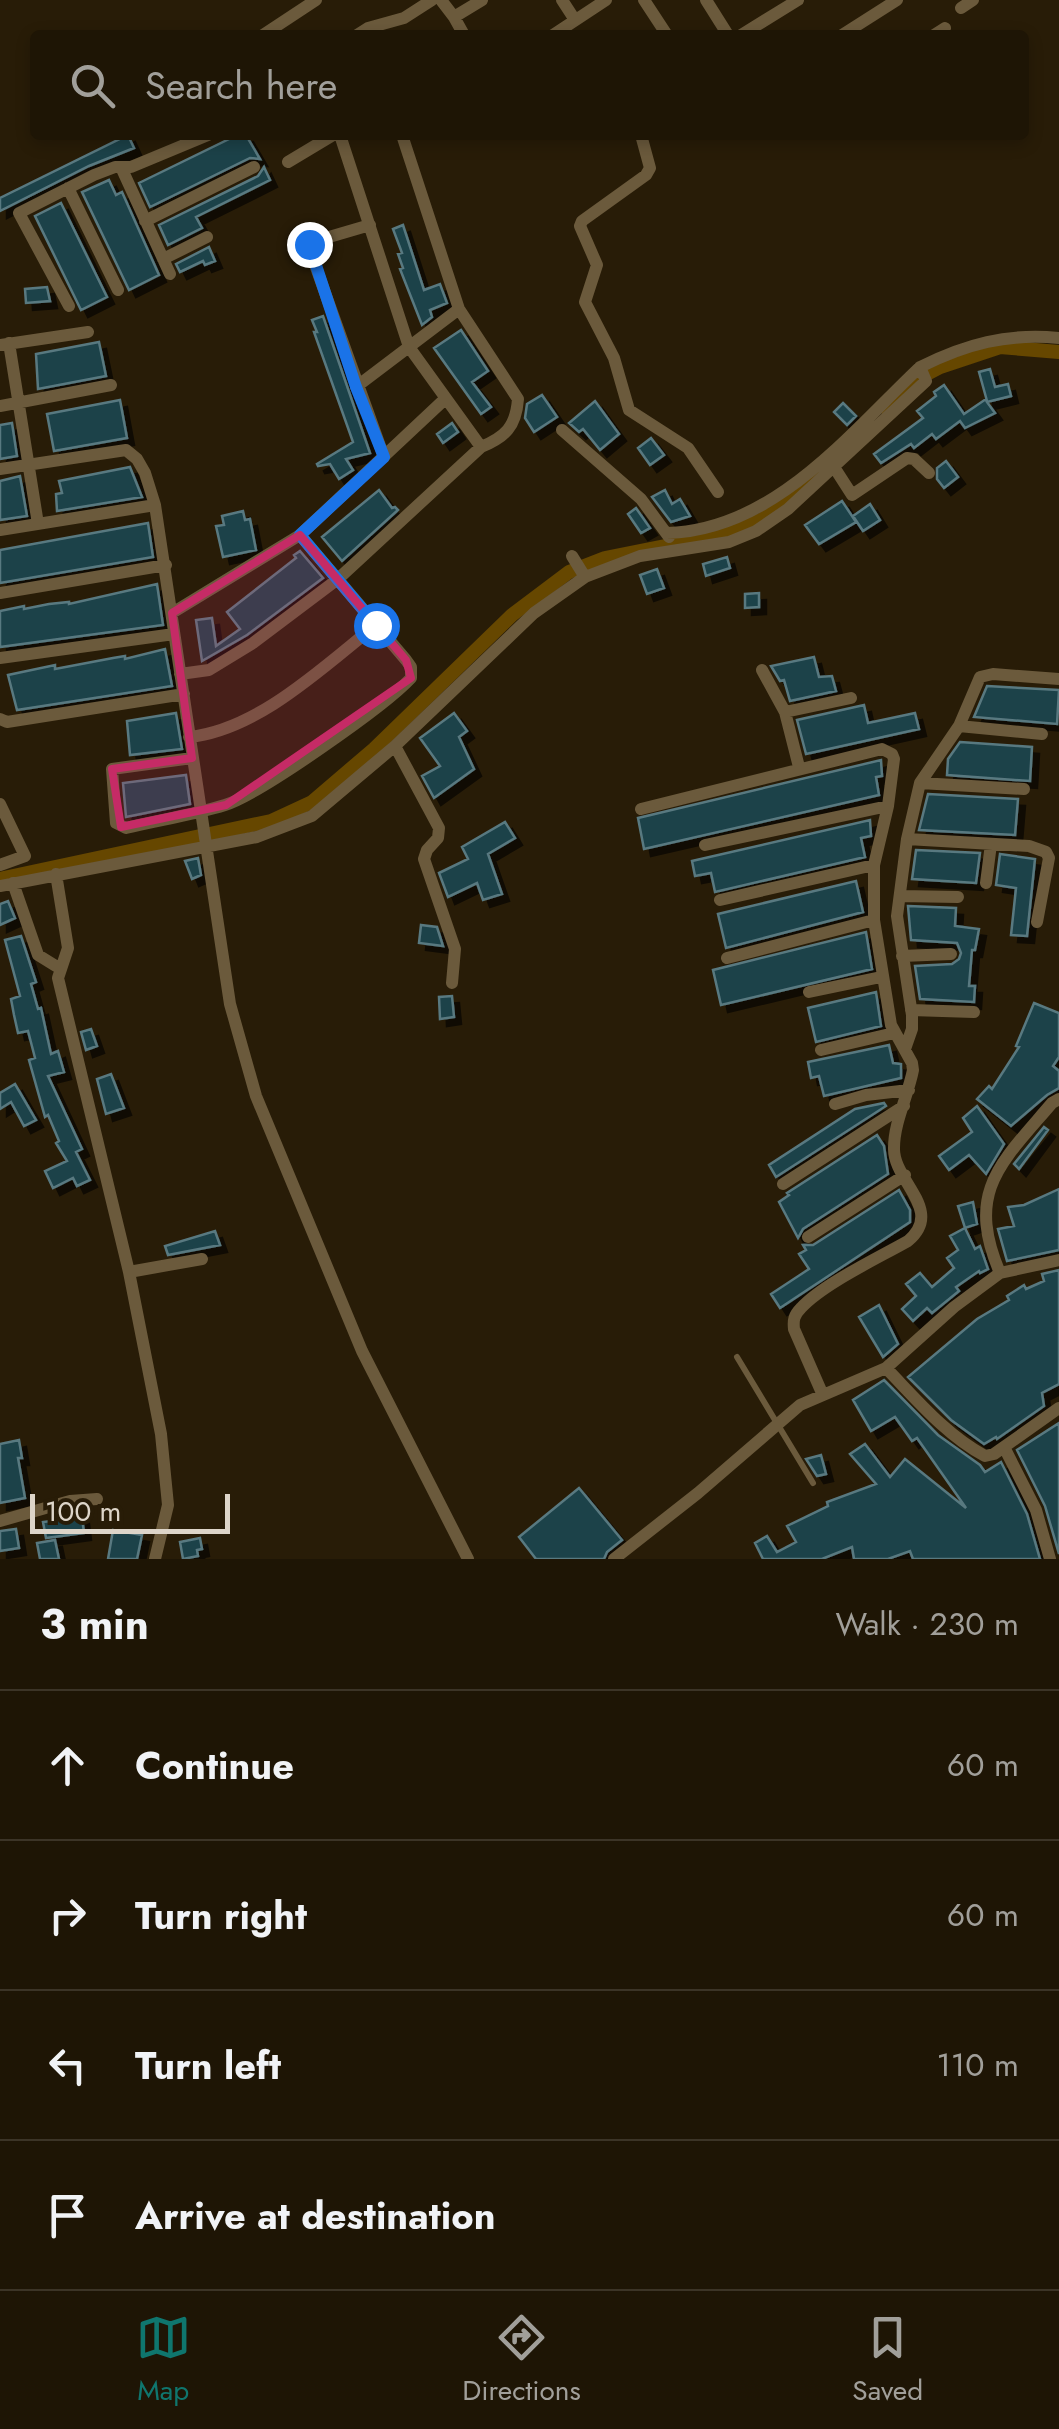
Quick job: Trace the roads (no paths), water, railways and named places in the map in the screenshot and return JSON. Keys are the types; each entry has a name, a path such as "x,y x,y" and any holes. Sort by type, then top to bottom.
{"street":[{"path":"270,30 316,0"},
{"path":"382,30 432,0"},
{"path":"442,0 461,30"},
{"path":"454,17 482,0"},
{"path":"562,0 575,20"},
{"path":"561,30 606,0"},
{"path":"644,0 664,30"},
{"path":"706,0 725,30"},
{"path":"749,30 798,0"},
{"path":"850,30 897,0"},
{"path":"69,306 19,212 115,166 131,167 196,140"},
{"path":"288,162 328,140"},
{"path":"339,140 409,347 481,447"},
{"path":"180,674 216,667 338,579 481,447 508,433 515,420 518,399 459,309 404,140"},
{"path":"642,140 650,168 646,175 580,226 598,265 586,302 614,358 629,410 688,448 739,528"},
{"path":"121,167 170,274"},
{"path":"146,221 254,167"},
{"path":"68,188 118,290"},
{"path":"370,225 309,246 384,457"},
{"path":"163,258 207,238"},
{"path":"356,387 459,309"},
{"path":"38,524 19,403 5,344 88,332"},
{"path":"672,541 729,542 739,528 922,372 968,345 995,338 1059,338"},
{"path":"59,968 38,954 6,885 258,837 312,816 395,746 579,568 616,563 688,532 739,528 788,509 834,467 922,372"},
{"path":"0,406 111,385"},
{"path":"172,613 300,535 445,399"},
{"path":"562,430 641,499 672,541"},
{"path":"0,469 129,451 149,480 166,566 230,1004 256,1096 362,1351 468,1559"},
{"path":"834,467 852,495 907,458 930,473"},
{"path":"0,530 156,505"},
{"path":"192,758 112,769 116,823 126,828 201,814 226,805 277,776 408,682 412,674 411,666 300,535"},
{"path":"0,593 166,566"},
{"path":"188,737 232,726 290,693 376,625"},
{"path":"0,658 174,634"},
{"path":"762,670 785,712 800,767"},
{"path":"905,1050 912,1029 911,1010 896,916 920,784 959,726 977,681 985,675 1059,679"},
{"path":"0,719 7,722 184,694"},
{"path":"785,712 851,698"},
{"path":"959,726 1042,734"},
{"path":"395,746 439,828 438,838 426,850 424,859 455,949 452,983"},
{"path":"641,809 800,767 887,750 894,759 874,865 874,920 881,978 894,1033 913,1070 895,1158 906,1175 922,1219 918,1233 818,1294 793,1318 794,1329 832,1390"},
{"path":"920,784 1024,789"},
{"path":"0,804 25,856 0,865"},
{"path":"706,845 888,806"},
{"path":"907,839 1029,846 1046,852 1049,858 1037,922"},
{"path":"986,883 991,844"},
{"path":"720,900 874,865"},
{"path":"56,874 68,948 58,978 130,1272 160,1434 167,1495 166,1526 155,1559"},
{"path":"900,896 958,897"},
{"path":"727,958 874,920"},
{"path":"902,956 951,954"},
{"path":"810,992 881,978"},
{"path":"911,1010 974,1012"},
{"path":"821,1050 894,1033"},
{"path":"835,1104 866,1094 908,1090"},
{"path":"1000,1273 985,1233 984,1211 992,1182 1003,1160 1059,1099"},
{"path":"783,1184 904,1106"},
{"path":"808,1237 906,1175"},
{"path":"130,1272 202,1259"},
{"path":"614,1559 777,1422 832,1390 886,1368 954,1307 1000,1273 1059,1260"},
{"path":"886,1368 969,1447 984,1456 1004,1448 1059,1408"},
{"path":"1004,1448 1033,1502 1050,1559"},
{"path":"0,1521 70,1501 96,1498"}],"lane":[{"path":"737,1357 813,1483"}],"waterway":[{"path":"887,409 919,378 1000,347 1059,352"},
{"path":"0,879 271,821 312,802 374,749 512,615 569,572 605,558 725,534 763,519 821,471"}]}
